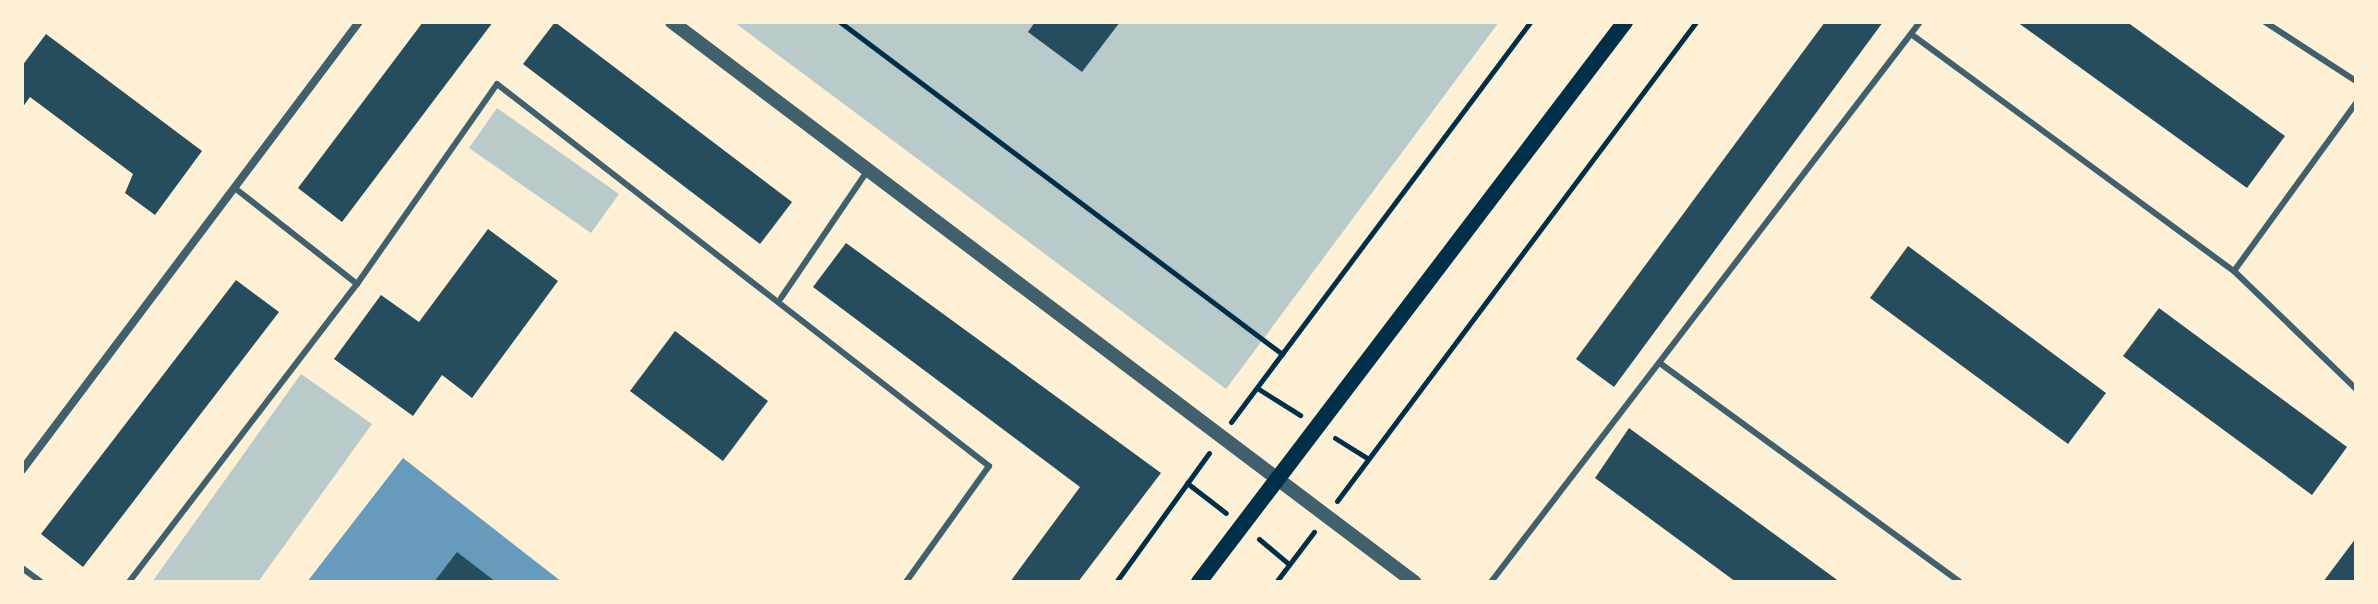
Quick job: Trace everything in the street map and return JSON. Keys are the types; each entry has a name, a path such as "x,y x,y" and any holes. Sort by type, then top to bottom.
{"main road":[{"path":"1199,582 1625,22"}],"street":[{"path":"22,470 359,22"},
{"path":"672,22 1414,582"}],"lane":[{"path":"1491,582 1920,22"},
{"path":"2265,22 2356,81"},
{"path":"1911,34 2234,271 2356,389"},
{"path":"129,582 357,284 497,84 781,298 989,466 906,582"},
{"path":"2234,271 2356,103"},
{"path":"781,298 868,170"},
{"path":"236,189 357,284"},
{"path":"1661,364 1960,582"},
{"path":"22,568 41,582"}],"path":[{"path":"840,22 1282,354"},
{"path":"1116,582 1530,22"},
{"path":"1276,582 1696,22"}],"shaded area":[{"path":"734,22 1499,22 1226,389"},
{"path":"497,108 619,194 591,233 469,148"},
{"path":"301,374 372,424 258,582 152,582"}],"water":[{"path":"403,458 562,582 307,582"}],"building":[{"path":"423,22 493,22 342,222 298,188"},
{"path":"555,22 792,202 760,244 523,64"},
{"path":"1035,22 1120,22 1082,72 1028,32"},
{"path":"1825,22 1883,22 1614,387 1576,359"},
{"path":"2017,22 2127,22 2285,136 2247,188"},
{"path":"46,34 202,151 155,215 125,193 133,174 30,97 22,108 22,66"},
{"path":"488,229 558,281 472,398 442,375 413,416 334,359 381,295 419,322"},
{"path":"846,243 1161,473 1078,582 1010,582 1080,487 813,287"},
{"path":"1908,246 2106,393 2068,444 1870,298"},
{"path":"236,280 279,312 83,567 41,534"},
{"path":"2159,308 2347,447 2312,495 2123,356"},
{"path":"675,331 768,401 723,461 630,391"},
{"path":"1629,428 1840,582 1736,582 1595,478"},
{"path":"2356,538 2356,582 2323,582"},
{"path":"457,552 496,582 434,582"}]}
